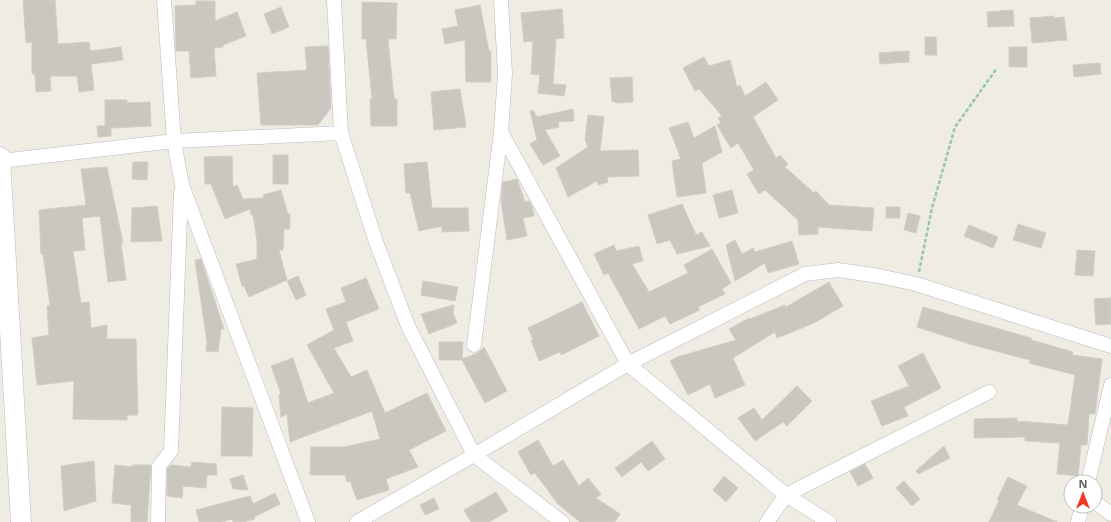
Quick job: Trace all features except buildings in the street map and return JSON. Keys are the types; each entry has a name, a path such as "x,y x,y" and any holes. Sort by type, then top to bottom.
{"main road":[{"path":"0,157 21,522"}],"street":[{"path":"164,0 174,141 182,185 308,522"},
{"path":"334,0 341,133 376,242 408,326 474,455 562,522"},
{"path":"474,345 501,132 505,74 501,0"},
{"path":"501,132 628,364 786,495 829,522"},
{"path":"0,161 174,141 341,133"},
{"path":"158,522 159,466 171,451 182,185"},
{"path":"357,522 628,364 805,274 838,270 916,284 1111,346"},
{"path":"1090,474 1106,423 1111,385"},
{"path":"767,522 786,495 989,392"}],"path":[{"path":"916,284 932,208 955,127 997,68"}]}
